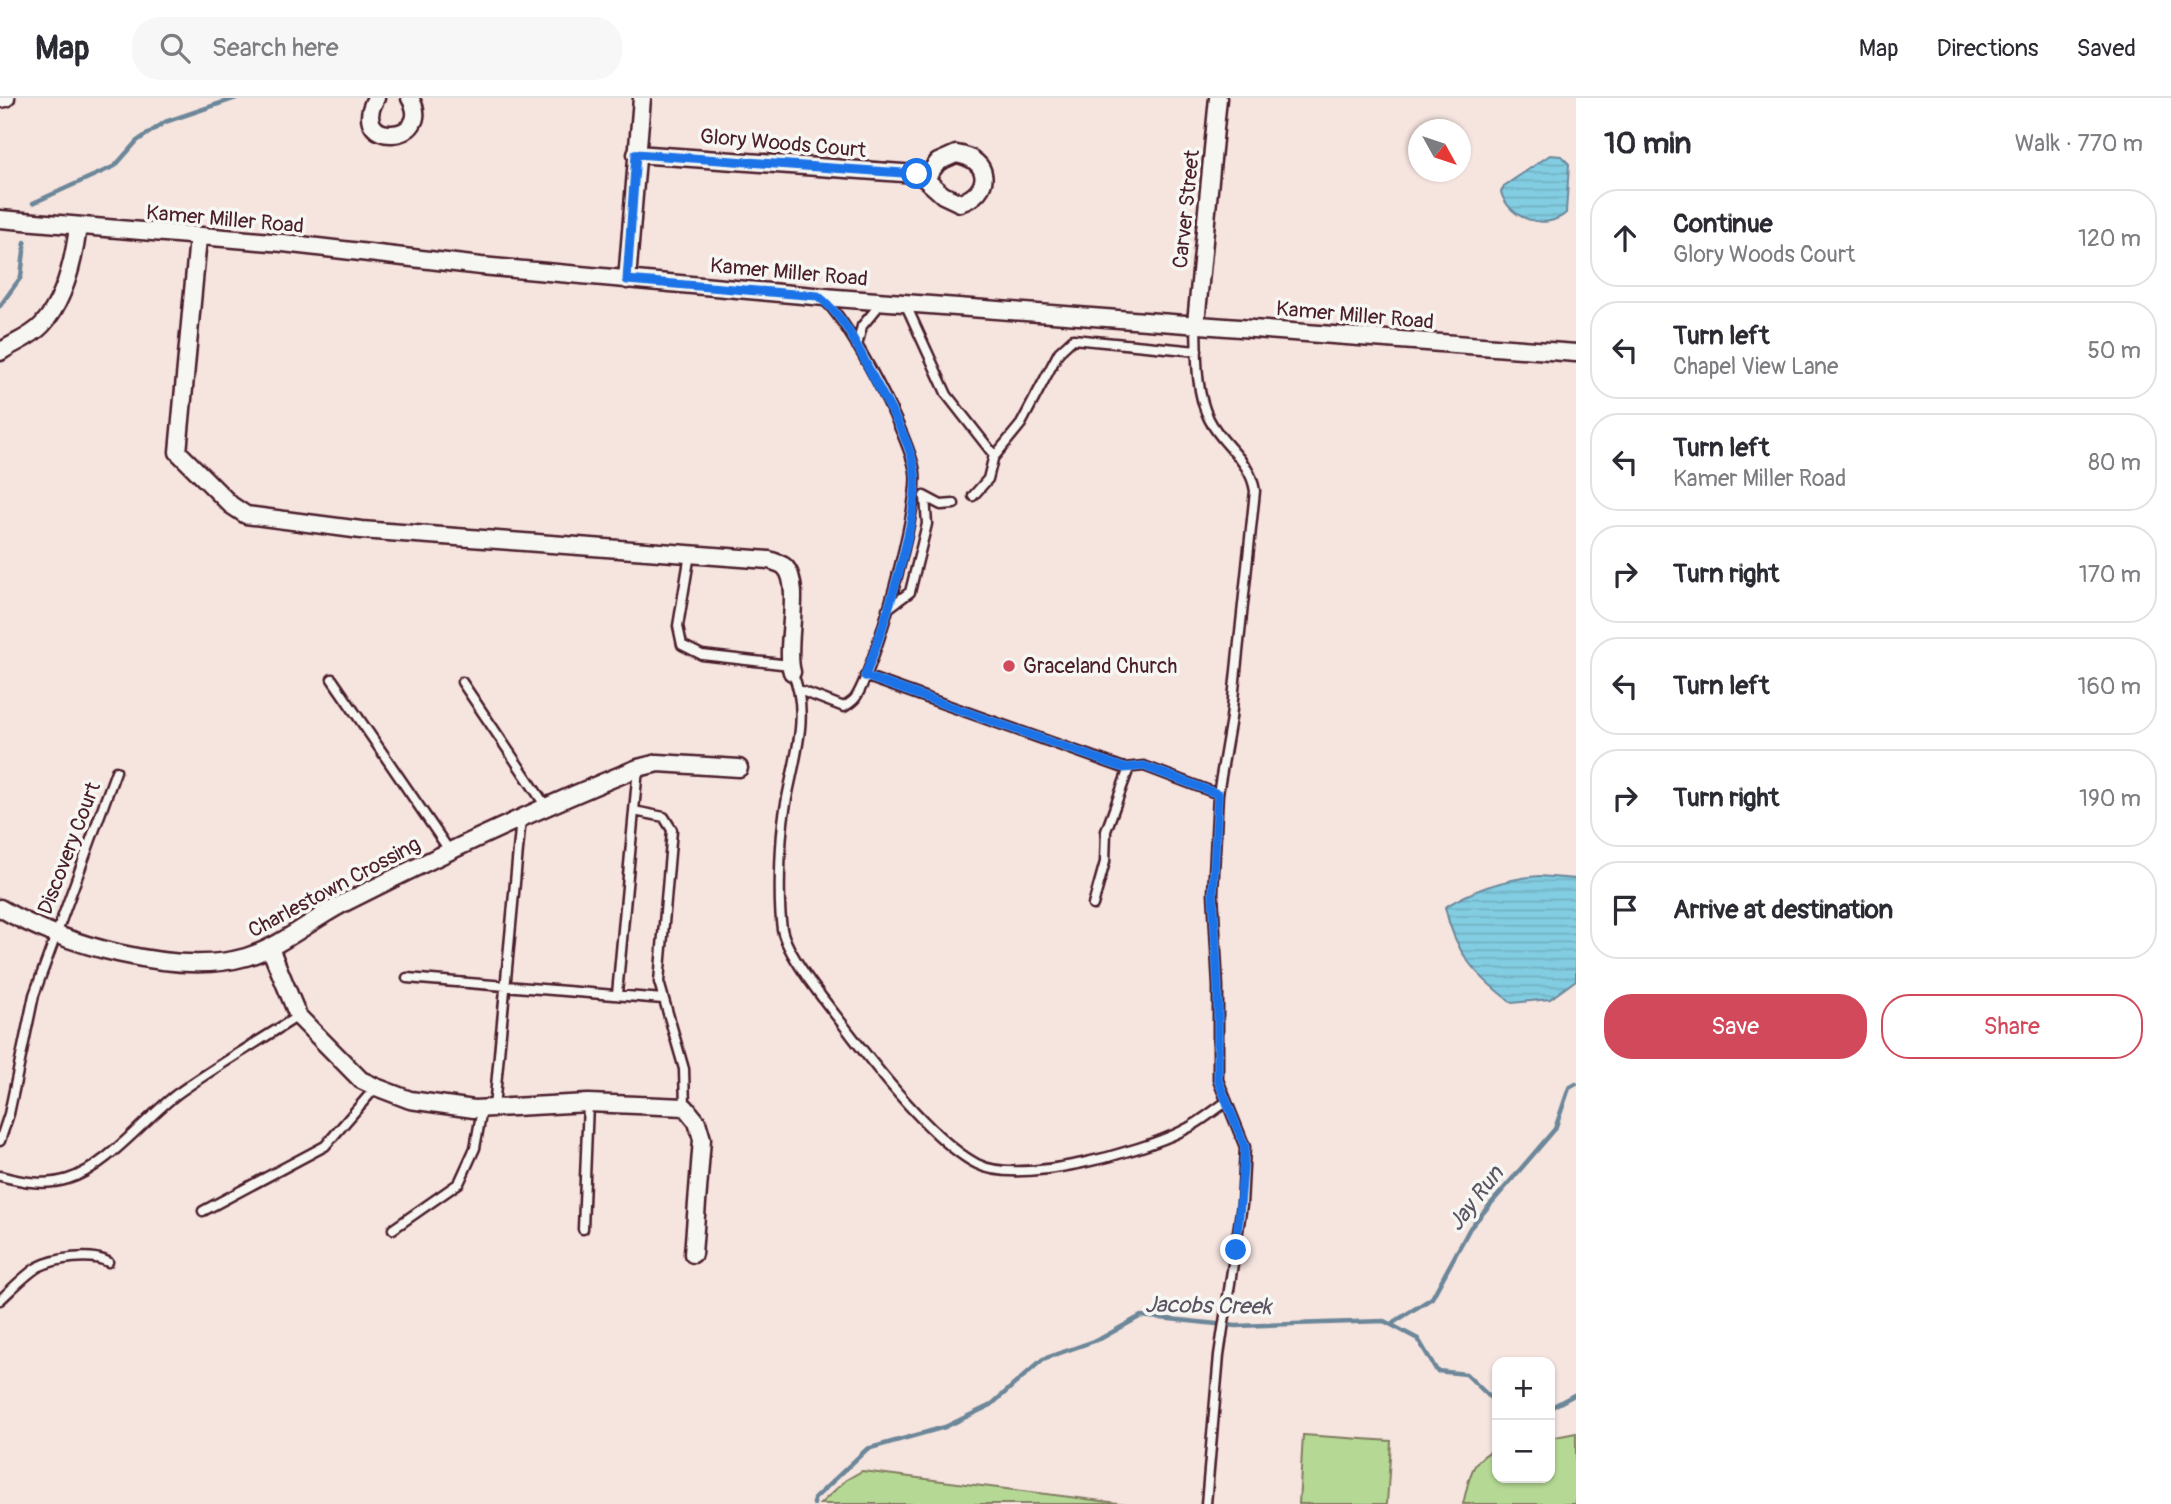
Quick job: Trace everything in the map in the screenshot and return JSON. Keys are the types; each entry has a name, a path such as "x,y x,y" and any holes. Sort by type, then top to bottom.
{"street":[{"path":"0,99 6,98"},
{"path":"376,98 370,116 373,126 379,132 391,135 403,132 414,121 415,113 410,98"},
{"path":"627,280 642,98"},
{"name":"Carver Street","path":"1196,323 1217,98"},
{"name":"Glory Woods Court","path":"636,154 917,174 925,179"},
{"name":"Kamer Miller Road","path":"0,219 198,238 283,243 627,280 1576,353"},
{"path":"0,352 31,334 51,311 75,253 78,227"},
{"path":"198,238 178,453 230,505 246,515 361,530 769,560 784,565 789,574 793,605 791,669"},
{"name":"Charlestown Crossing","path":"0,908 54,937 121,954 196,961 238,958 270,948 341,904 522,815 638,768 658,763 739,768"},
{"path":"270,948 298,1016 361,1080 376,1087 410,1100 488,1108 588,1103 685,1107 698,1122 702,1139 693,1254"}],"lane":[{"path":"799,690 844,707 857,696 887,609 916,491 915,472 905,440 846,325 818,296"},
{"path":"857,346 862,326 883,301"},
{"path":"905,303 947,395 993,457"},
{"path":"1196,323 1204,407 1219,434 1249,468 1255,491 1231,718 1218,794 1213,893 1218,987 1218,1080 1239,1125 1245,1147 1242,1205 1222,1334 1206,1504"},
{"path":"973,496 988,479 993,457 1021,424 1059,352 1073,339 1197,351"},
{"path":"916,491 941,505 954,504"},
{"path":"887,609 910,592 926,524 925,497"},
{"path":"690,554 678,626 682,645 702,655 791,669 799,690 801,704 797,742 783,823 782,931 802,966 872,1062 938,1133 978,1165 998,1172 1023,1173 1076,1164 1162,1139 1184,1131 1226,1102"},
{"path":"865,676 1109,763 1129,768 1144,766 1218,794"},
{"path":"332,679 449,850"},
{"path":"462,682 545,805"},
{"path":"617,994 638,768"},
{"path":"1093,905 1105,862 1106,831 1129,768"},
{"name":"Discovery Court","path":"0,1141 9,1114 26,1022 54,937 116,771"},
{"path":"634,811 664,817 672,830 659,982 684,1069 685,1107"},
{"path":"393,1229 459,1183 475,1148 488,1108 507,986 522,815"},
{"path":"407,978 663,999"},
{"path":"0,1176 26,1183 49,1183 70,1179 90,1169 176,1096 298,1016"},
{"path":"203,1211 325,1146 376,1087"},
{"path":"583,1229 588,1103"},
{"path":"0,1300 38,1268 80,1258 102,1259 108,1262"}],"green space":[{"path":"1576,1433 1576,1504 1463,1504 1472,1471 1481,1458 1492,1451 1492,1483 1555,1483 1555,1437"},
{"path":"1303,1435 1391,1441 1387,1504 1299,1504"},
{"path":"862,1471 1126,1504 820,1504 846,1480"}],"water":[{"path":"1550,155 1561,156 1569,164 1566,213 1557,219 1538,222 1511,209 1501,192 1504,186"},
{"path":"1539,876 1576,879 1576,980 1550,999 1512,1003 1487,983 1468,962 1454,937 1445,907 1490,886"}],"waterway":[{"path":"33,203 115,166 137,141 165,122 236,98"},
{"path":"0,306 21,277 25,242"},
{"name":"Jay Run","path":"1391,1324 1432,1298 1470,1228 1555,1129 1569,1088 1576,1084"},
{"name":"Jacobs Creek","path":"814,1504 814,1499 867,1449 945,1427 991,1405 1043,1359 1100,1339 1141,1316 1236,1326 1384,1321 1418,1339 1437,1371 1466,1374 1492,1399"},
{"name":"Jacobs Creek","path":"1555,1405 1576,1394"}],"place":[{"name":"Graceland Church","path":"1009,666"}],"route":[{"path":"917,174 636,154 627,280 818,296 831,306 846,325 905,440 915,472 916,499 898,572 865,676 1124,768 1144,766 1218,794 1213,893 1218,987 1218,1080 1239,1125 1245,1147 1236,1250"}]}
